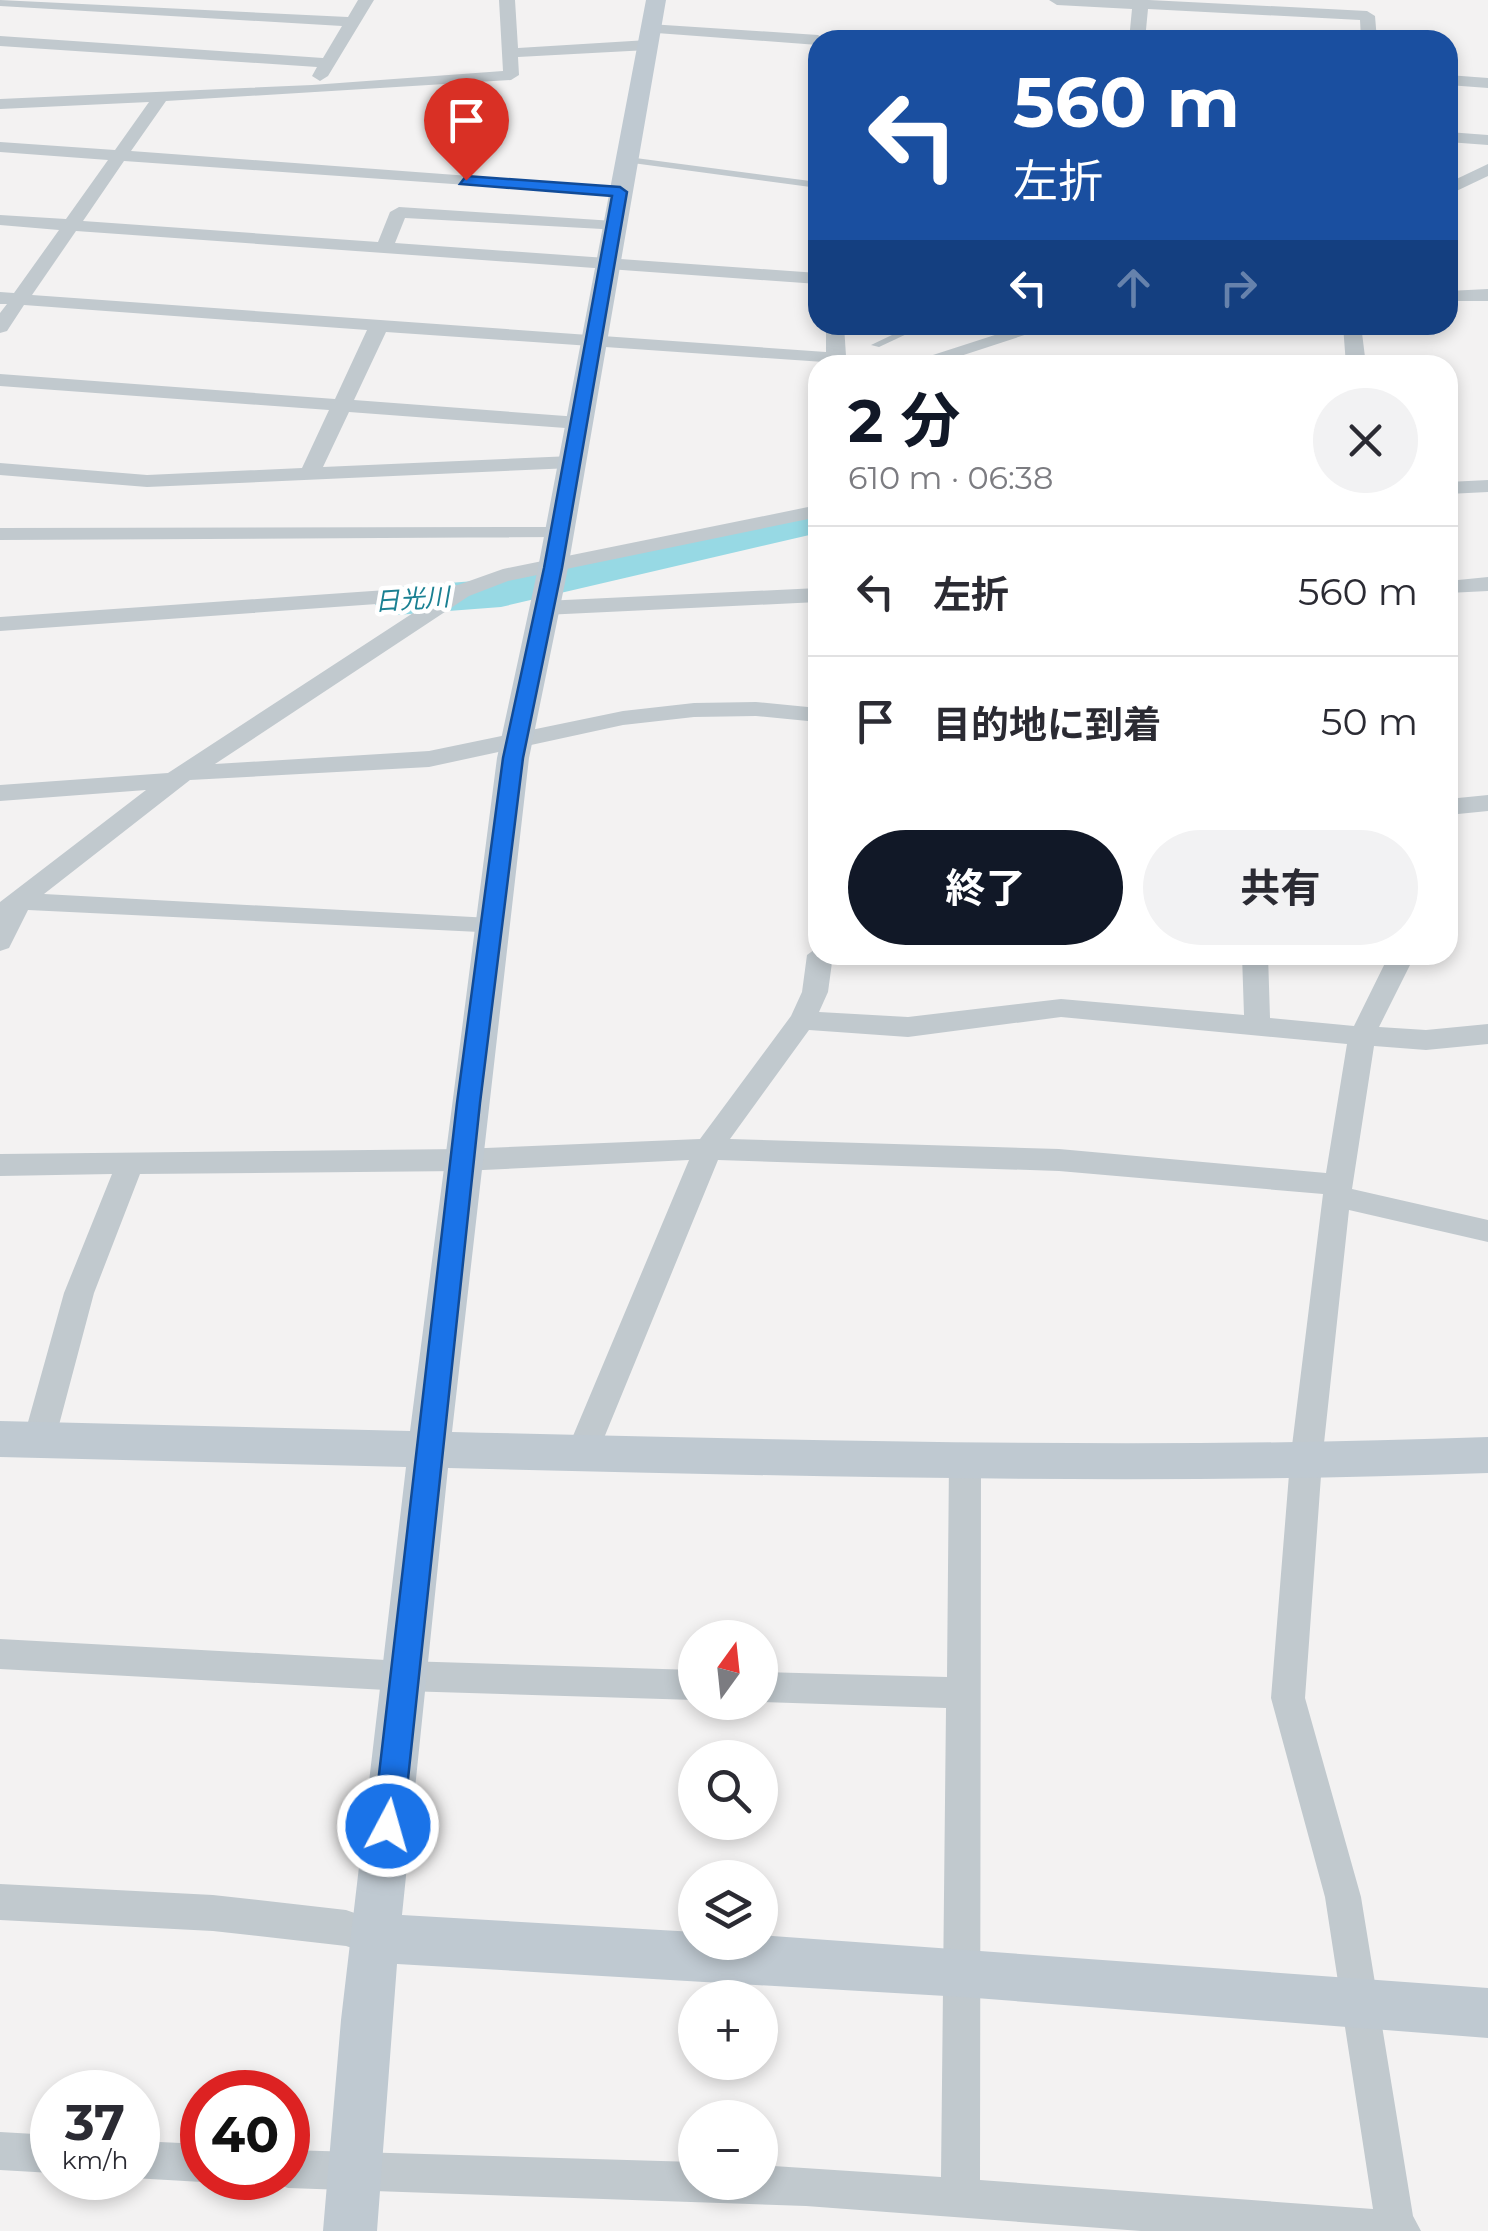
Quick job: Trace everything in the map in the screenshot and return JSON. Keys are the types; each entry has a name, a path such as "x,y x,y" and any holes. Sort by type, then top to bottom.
{"street":[{"path":"312,90 366,0"},
{"path":"0,104 312,90 511,74 507,0"},
{"path":"350,2231 376,1938 428,1452 516,744 559,533 656,0"},
{"path":"1057,0 1366,8"},
{"path":"0,1 352,22"},
{"path":"1138,30 1141,2"},
{"path":"511,53 649,37 808,40"},
{"path":"0,41 328,63"},
{"path":"1458,81 1488,83"},
{"path":"0,327 10,299 72,225 160,98"},
{"path":"1458,138 1488,140"},
{"path":"0,147 620,192"},
{"path":"1458,185 1488,169"},
{"path":"384,248 399,212 614,226"},
{"path":"0,220 808,278"},
{"path":"1458,296 1488,295"},
{"path":"10,299 808,358"},
{"path":"309,475 379,326"},
{"path":"946,355 1012,335"},
{"path":"0,380 578,423"},
{"path":"0,469 147,481 572,462"},
{"path":"1458,488 1488,486"},
{"path":"549,585 808,514"},
{"path":"0,534 559,533"},
{"path":"0,942 10,908 179,777 456,595 504,574 549,585 808,596"},
{"path":"1458,586 1488,584"},
{"path":"0,624 456,595"},
{"path":"0,793 429,759 516,744 623,718 694,710 756,709 808,714"},
{"path":"1458,806 1488,803"},
{"path":"10,908 491,927"},
{"path":"581,1455 708,1149 802,1020 815,992 819,965"},
{"path":"1254,965 1257,1024"},
{"path":"778,2187 1398,2231 1343,1897 1288,1698 1306,1462 1338,1191 1362,1036 1397,965"},
{"path":"802,1020 908,1026 967,1023 1061,1008 1426,1040 1488,1034"},
{"path":"0,1166 462,1160 708,1149 1058,1160 1338,1191 1488,1231"},
{"path":"129,1166 19,1439 428,1452 965,1460 1306,1462 1488,1455"},
{"path":"960,2197 965,1460"},
{"path":"0,1654 404,1676 678,1684"},
{"path":"778,1688 964,1693"},
{"path":"0,1902 213,1913 346,1928 376,1938 963,1972 1488,2014"},
{"path":"0,2151 30,2153"},
{"path":"310,2169 678,2181"}],"lane":[{"path":"628,160 808,183"},
{"path":"876,345 898,335"}],"waterway":[{"name":"日光川","path":"396,601 501,593 808,522"}],"route":[{"path":"388,1826 468,1103 513,758 553,568 620,192 466,180"}]}
